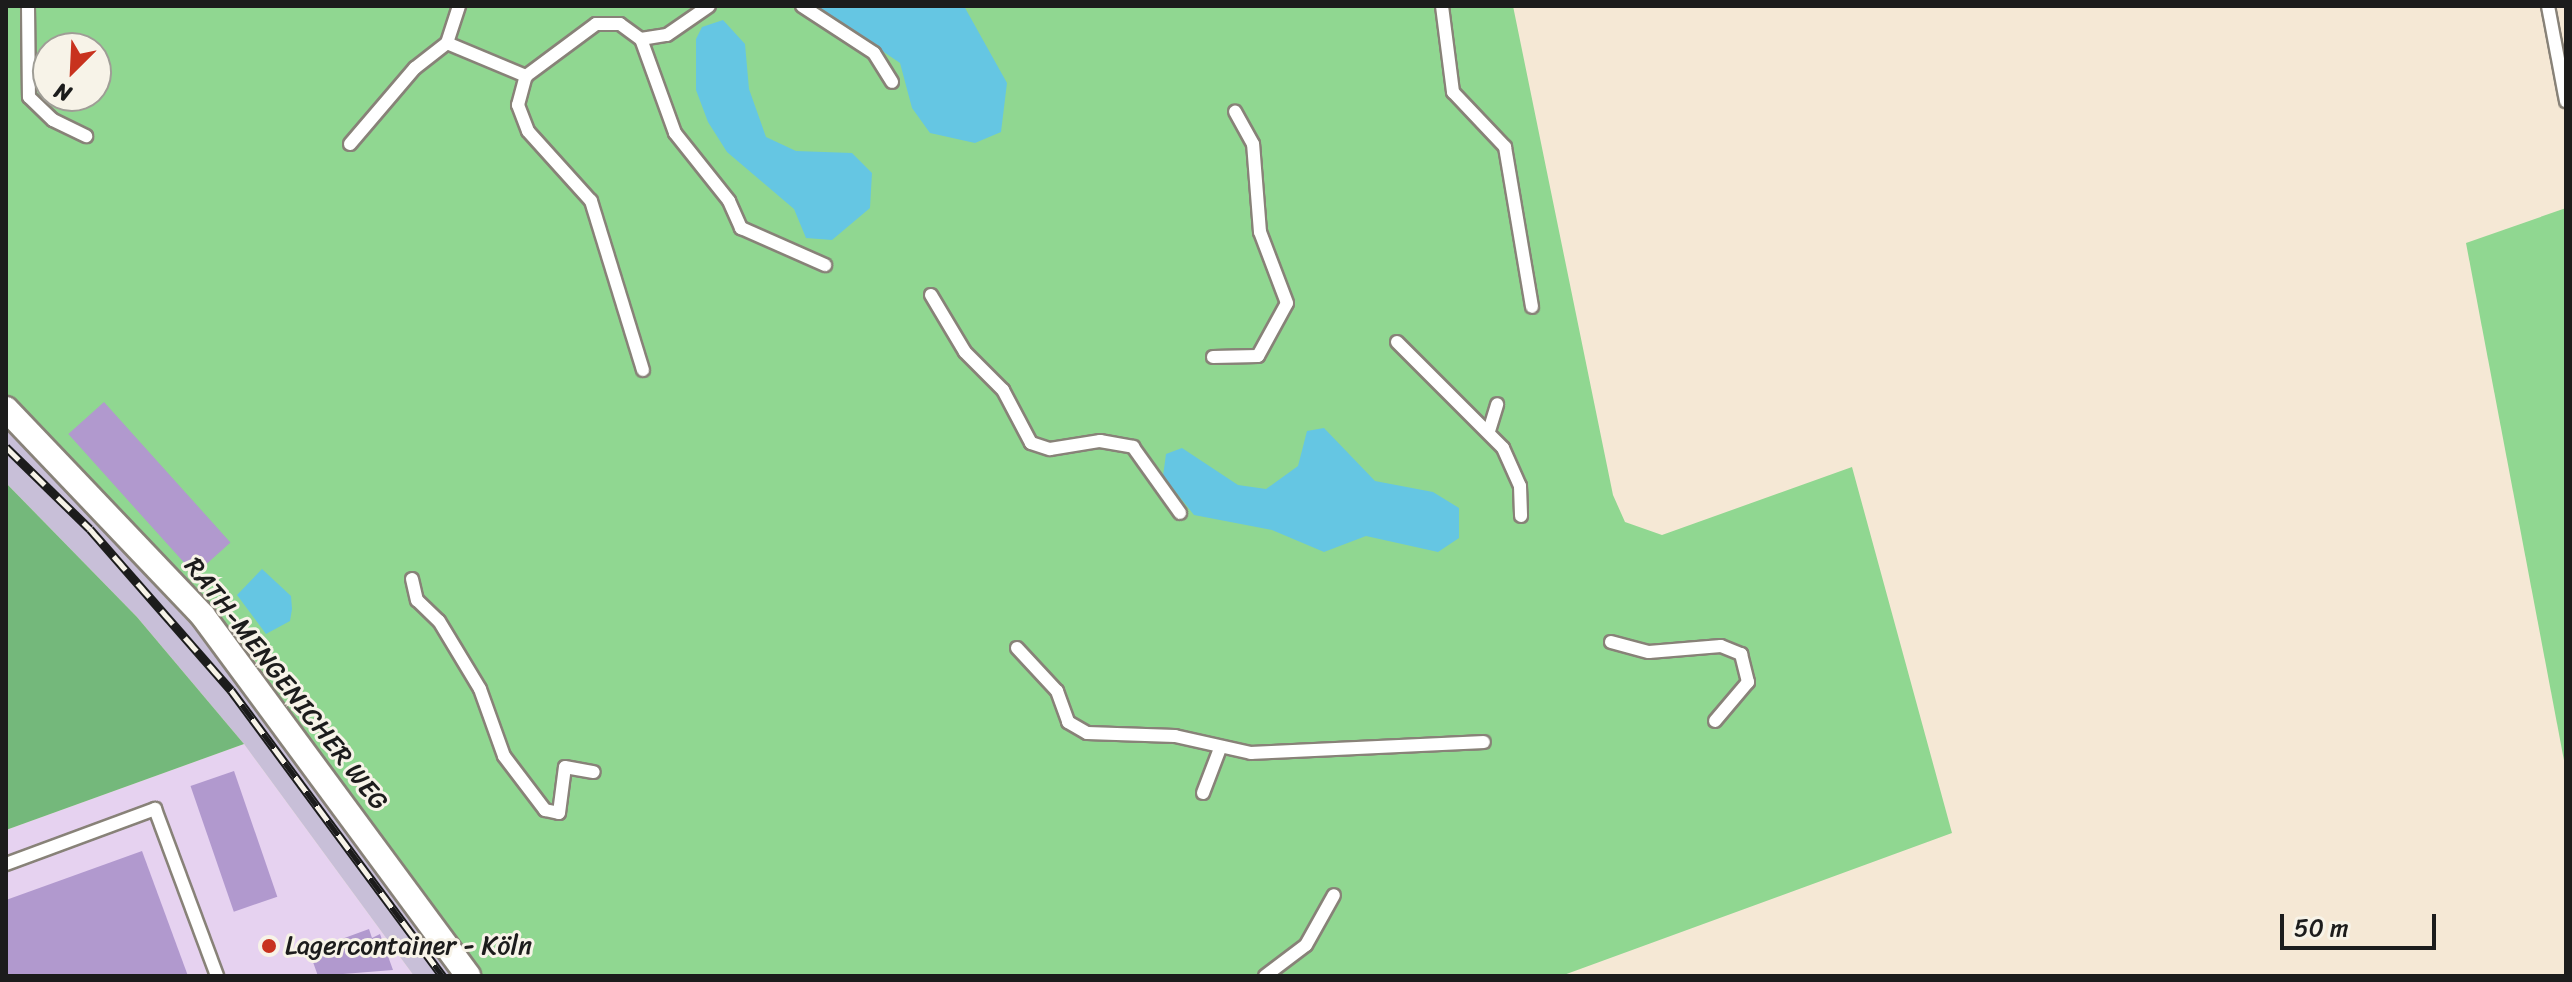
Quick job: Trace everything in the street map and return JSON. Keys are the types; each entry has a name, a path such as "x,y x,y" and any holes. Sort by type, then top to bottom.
{"street":[{"name":"RATH-MENGENICHER WEG","path":"6,409 203,616 468,976"}],"lane":[{"path":"28,6 29,97 53,120 86,136"},
{"path":"350,144 415,68 447,43 459,6"},
{"path":"641,39 667,35 709,6"},
{"path":"802,6 874,53 892,82"},
{"path":"1442,6 1453,92 1505,147 1532,307"},
{"path":"2548,6 2566,101"},
{"path":"643,370 591,201 520,117 526,76 596,24 620,24 641,39 675,133 729,201 741,228 825,265"},
{"path":"447,43 526,76"},
{"path":"1213,357 1258,356 1287,303 1260,232 1253,144 1235,112"},
{"path":"931,295 965,352 1003,390 1031,443 1050,449 1100,441 1133,447 1180,513"},
{"path":"1397,342 1489,431 1512,465 1521,516"},
{"path":"1489,431 1497,404"},
{"path":"412,579 417,600 439,621 480,689 504,756 545,810 559,813 565,767 594,772"},
{"path":"1611,642 1649,652 1721,646 1741,654 1748,682 1715,721"},
{"path":"1017,648 1049,679 1075,729 1175,736 1219,751 1484,742"},
{"path":"1203,793 1219,751"},
{"path":"6,864 155,809 217,976"},
{"path":"1265,976 1306,945 1334,895"}],"shaded area":[{"path":"6,428 216,651 456,976 414,976 244,744 137,617 6,483"},
{"path":"244,744 414,976 6,976 6,830"}],"green space":[{"path":"6,6 1513,6 1613,495 1625,522 1662,535 1852,467 1952,833 1561,976 480,976 237,636 6,396"},
{"path":"2566,208 2566,771 2466,243"},
{"path":"6,483 137,617 244,744 6,830"}],"water":[{"path":"816,6 964,6 1007,83 1001,132 975,143 930,133 912,108 900,63"},
{"path":"723,20 745,44 749,89 766,137 796,151 852,153 872,173 870,208 832,240 806,238 794,209 727,152 708,122 696,90 696,39 702,27"},
{"path":"1324,428 1375,481 1433,492 1459,508 1459,538 1438,552 1366,536 1324,552 1272,530 1194,515 1163,476 1166,454 1182,448 1238,485 1266,489 1298,466 1307,431"},
{"path":"262,569 291,596 292,609 290,621 266,634 237,595"}],"building":[{"path":"104,402 230,542 195,575 68,434"},
{"path":"234,771 277,897 234,912 191,786"},
{"path":"142,851 188,976 6,976 6,900"},
{"path":"369,929 372,938 380,934 393,970 318,976 309,951"}],"railway":[{"path":"6,447 90,529 231,690 443,976"}],"place":[{"name":"Lagercontainer - Köln","path":"269,946"}]}
